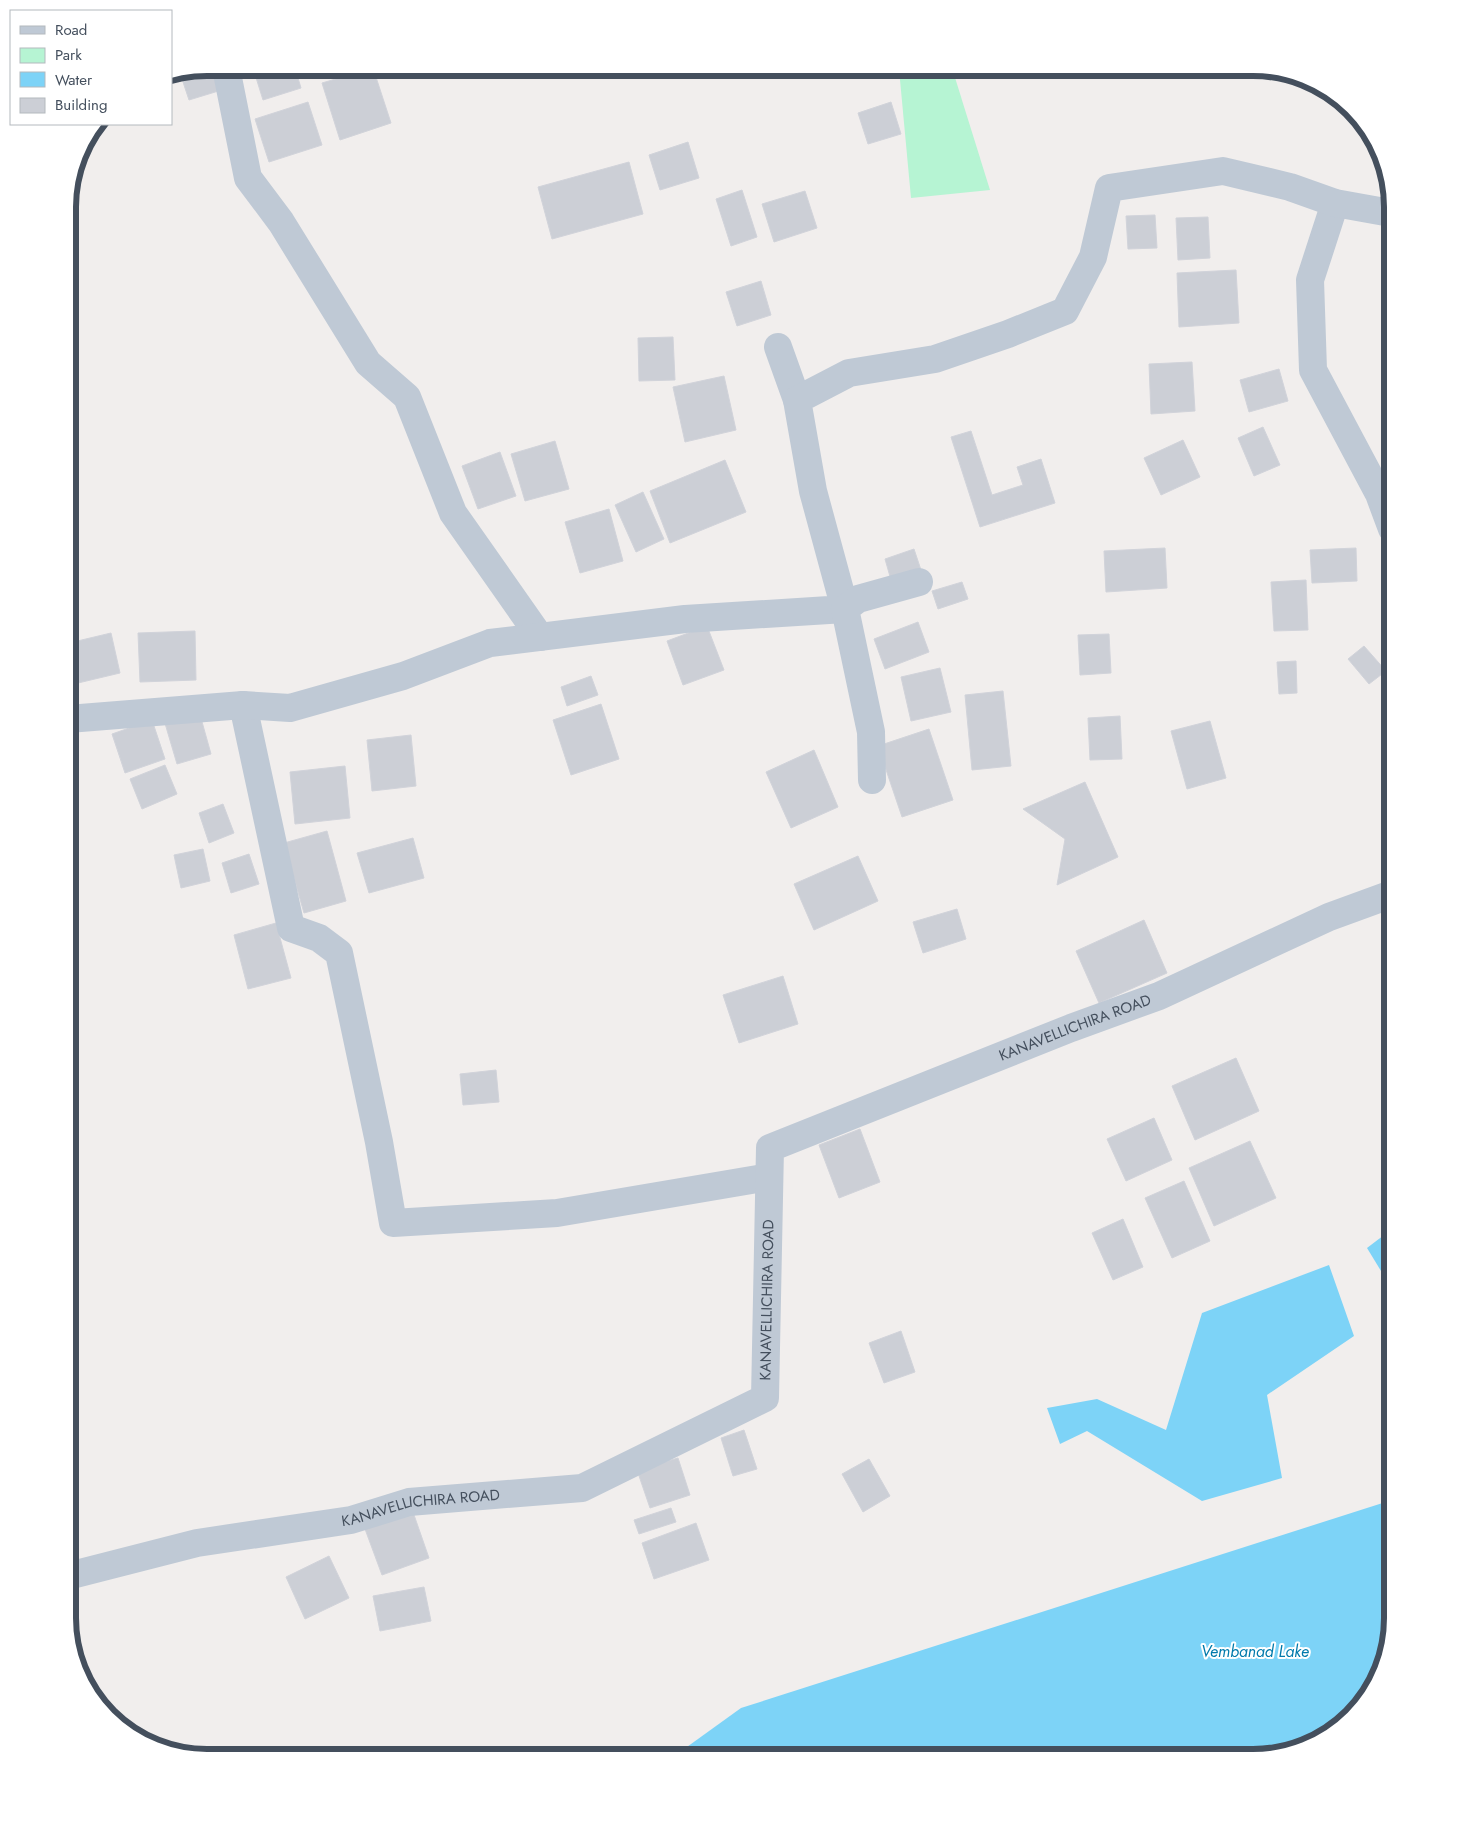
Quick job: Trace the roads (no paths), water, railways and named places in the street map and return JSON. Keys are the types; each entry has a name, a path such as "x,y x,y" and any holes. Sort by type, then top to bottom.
{"street":[{"path":"228,77 248,178 281,222 368,364 408,397 453,513 540,637"},
{"path":"797,400 849,373 935,359 1008,334 1065,311 1093,257 1109,188 1224,171 1290,187 1335,203 1384,212"},
{"path":"1335,203 1310,280 1313,370 1379,494 1384,507"},
{"path":"778,348 797,400 813,491 846,609 871,732 872,780"},
{"path":"77,718 242,706 290,708 403,676 490,643 685,619 846,609 858,599 919,582"},
{"path":"242,706 290,928 319,938 339,953 379,1142 393,1223 556,1213 770,1177"},
{"name":"KANAVELLICHIRA ROAD","path":"76,1574 196,1543 351,1520 409,1502 582,1488 765,1398 770,1148 1071,1028 1159,996 1329,917 1384,897"}],"water":[{"path":"1384,1235 1384,1276 1367,1248"},
{"path":"1329,1265 1354,1336 1267,1395 1282,1478 1202,1501 1087,1431 1060,1444 1047,1408 1097,1399 1166,1430 1202,1313"},
{"name":"Vembanad Lake","path":"1384,1503 1383,1635 1374,1668 1362,1691 1339,1716 1326,1727 1295,1742 1253,1749 684,1749 741,1708"}]}
